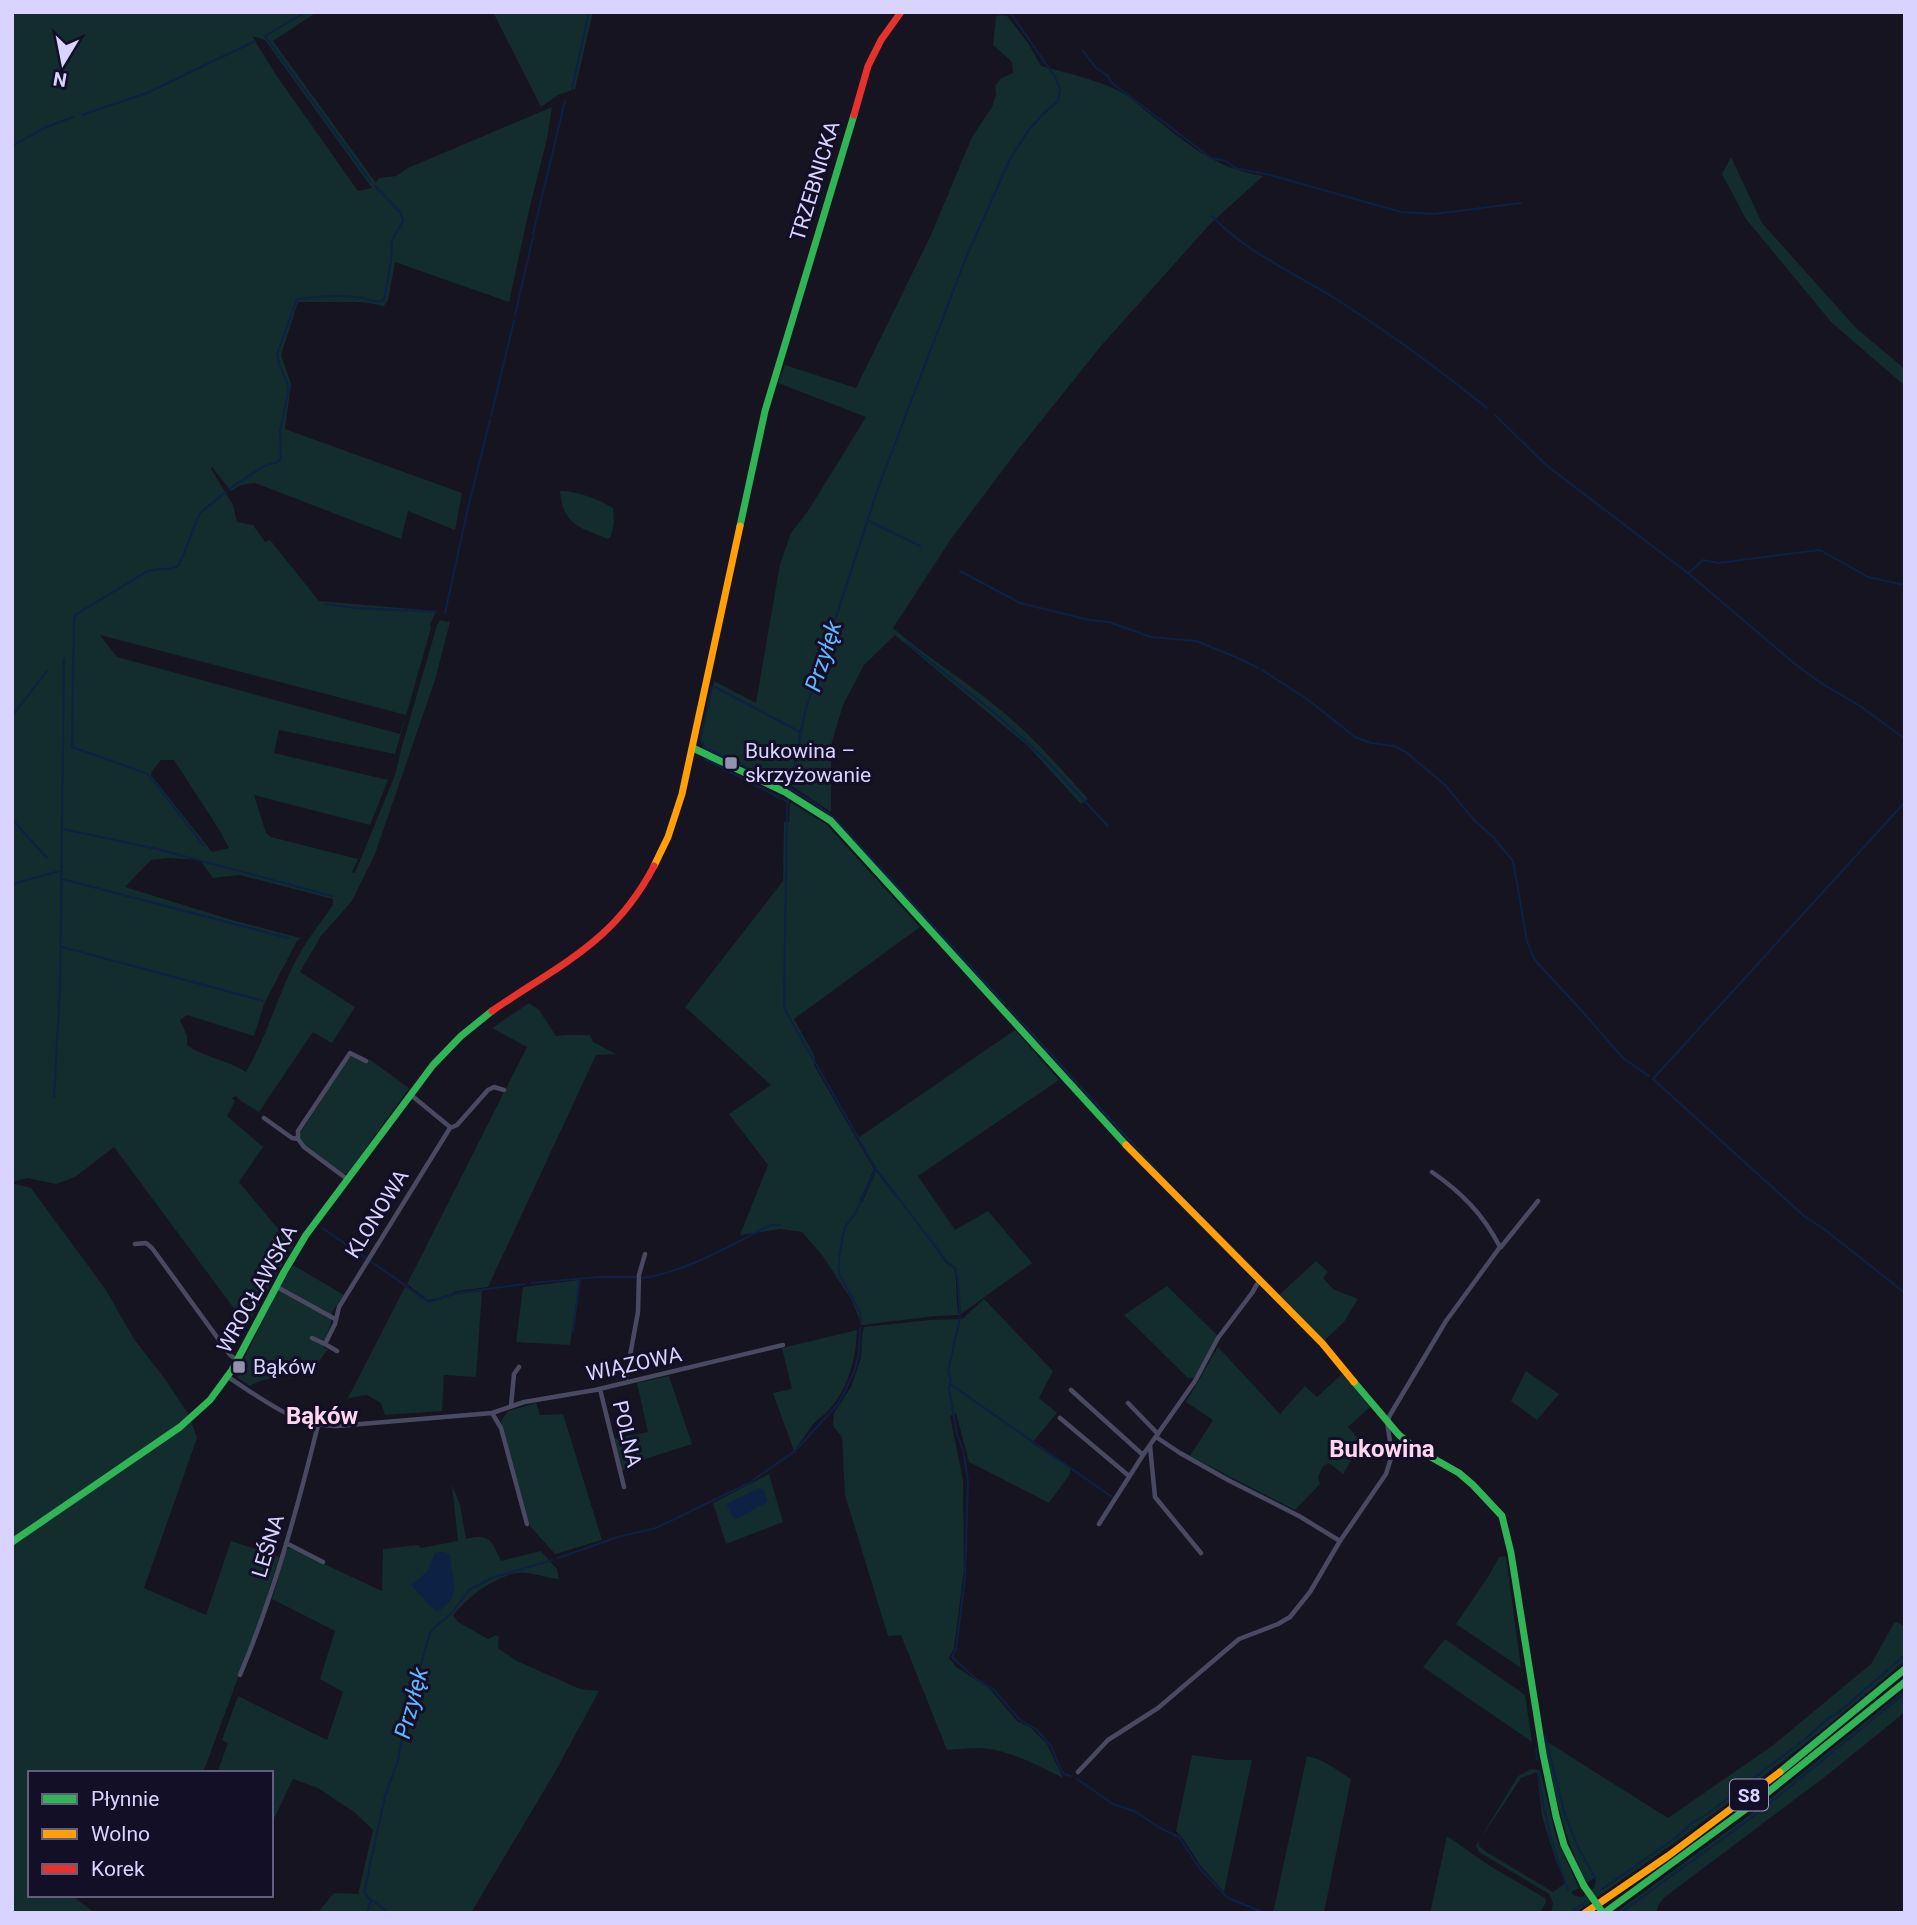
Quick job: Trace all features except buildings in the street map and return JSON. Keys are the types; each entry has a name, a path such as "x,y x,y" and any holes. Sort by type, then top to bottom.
{"main road":[{"name":"TRZEBNICKA","path":"693,748 760,433 778,366 868,66 881,40 901,12"},
{"path":"693,748 785,792 831,821 1145,1166 1322,1343 1387,1422 1408,1443 1459,1473 1502,1516 1511,1553 1543,1754 1556,1816 1564,1844 1584,1886 1603,1913"},
{"name":"WROCŁAWSKA","path":"12,1542 180,1427 210,1400 228,1377 306,1235 444,1052 492,1011 589,947 612,927 636,898 657,863 672,828 693,748"},
{"name":"S8","path":"1585,1913 1755,1790 1905,1669"},
{"name":"S8","path":"1603,1913 1756,1803 1905,1682"}],"street":[{"path":"347,1179 304,1147 298,1139 298,1131 350,1052 366,1062"},
{"name":"KLONOWA","path":"325,1344 335,1324 338,1307 450,1128 457,1125 488,1090 494,1087 504,1090"},
{"path":"410,1095 450,1128"},
{"path":"264,1118 292,1138 298,1139"},
{"path":"1432,1172 1456,1189 1483,1217 1500,1247"},
{"path":"1078,1772 1108,1740 1158,1708 1239,1639 1290,1617 1310,1592 1340,1541 1386,1474 1392,1455 1387,1422 1409,1381 1446,1321 1500,1247 1538,1202"},
{"path":"135,1244 146,1243 152,1248 237,1360"},
{"path":"625,1383 638,1312 639,1275 645,1254"},
{"path":"1099,1524 1205,1365 1218,1338 1259,1281"},
{"path":"276,1286 335,1319"},
{"path":"312,1338 337,1351"},
{"name":"WIĄZOWA","path":"318,1425 337,1426 492,1413 511,1406 600,1389 783,1345"},
{"path":"511,1406 514,1374 519,1367"},
{"path":"228,1377 289,1414 318,1425"},
{"name":"POLNA","path":"600,1389 624,1487"},
{"path":"1071,1390 1143,1455"},
{"path":"1128,1403 1157,1436 1180,1453 1299,1516 1340,1541"},
{"path":"492,1413 501,1427 527,1524"},
{"path":"1059,1418 1129,1476"},
{"name":"LEŚNA","path":"240,1675 286,1543 318,1425"},
{"path":"1392,1455 1408,1443"},
{"path":"1150,1446 1155,1497 1201,1553"},
{"path":"286,1543 323,1562"}],"green space":[{"path":"12,12 317,12 273,41 376,183 379,178 396,176 408,168 552,107 509,302 395,262 388,300 384,306 362,302 298,302 281,355 291,384 285,429 462,493 455,530 408,511 401,539 255,483 241,485 231,491 212,467 211,469 233,505 237,522 253,525 265,542 270,540 319,601 436,611 395,754 279,730 274,753 388,780 370,825 254,795 266,833 271,837 358,859 352,872 355,873 395,775 437,625 440,620 450,622 435,680 375,854 352,901 321,936 300,972 355,1007 332,1043 313,1032 259,1112 236,1096 232,1098 235,1101 227,1116 263,1147 239,1182 289,1242 294,1244 247,1326 114,1147 75,1177 56,1184 27,1178 12,1182","holes":["252,36 265,40 372,188 358,191 276,75","100,635 406,715 400,734 117,657","161,760 174,760 229,848 212,852 151,775","151,860 200,860 213,878 240,875 333,899 333,905 296,960 246,1072 187,1045 187,1036 180,1020 187,1015 254,1036 264,1004 300,938 125,887"]},
{"path":"493,12 593,12 575,89 558,95 541,107"},
{"path":"1007,16 1028,43 1041,66 1119,91 1177,136 1215,161 1263,176 1210,224 1101,346 951,539 893,628 1018,725 1088,799 1081,804 1028,746 895,635 864,665 843,705 831,745 831,812 792,786 801,726 790,787 705,747 701,738 714,681 756,703 780,564 791,533 808,511 866,417 778,383 785,365 856,388 931,235 972,137 992,107 996,95 995,86 1001,78 1013,73 1012,62 993,45 996,17"},
{"path":"1731,157 1762,223 1856,328 1905,369 1905,386 1831,322 1746,219 1722,174"},
{"path":"560,491 588,496 613,508 611,536 608,539 575,524 565,512"},
{"path":"790,802 826,824 920,927 794,1019 815,1057 814,1065 874,1169 860,1200 862,1203 876,1171 895,1193 858,1138 1015,1030 1059,1080 918,1176 955,1230 988,1211 1032,1263 961,1314 956,1268 934,1245 946,1263 954,1268 959,1315 862,1325 851,1299 822,1255 802,1232 780,1229 740,1235 768,1165 729,1114 771,1085 685,1007 783,881 784,822 789,822"},
{"path":"529,1003 539,1010 556,1036 590,1035 593,1042 616,1054 596,1055 488,1287 457,1291 428,1300 407,1284 527,1047 492,1028"},
{"path":"353,1056 366,1063 369,1059 409,1088 348,1173 344,1174 300,1142 299,1135 349,1057"},
{"path":"12,1185 31,1188 106,1290 134,1339 189,1415 197,1438 144,1588 206,1615 231,1541 279,1557 264,1607 204,1771 28,1771 28,1897 74,1897 95,1913 12,1913"},
{"path":"1316,1261 1328,1272 1323,1278 1333,1289 1358,1299 1344,1322 1325,1340 1279,1295"},
{"path":"293,1265 344,1295 332,1312 324,1344 324,1348 328,1349 311,1373 294,1366 289,1378 284,1375 250,1386 238,1378 237,1373"},
{"path":"579,1280 570,1345 516,1342 523,1287"},
{"path":"1167,1286 1218,1336 1194,1378 1188,1378 1124,1315"},
{"path":"405,1287 428,1302 482,1291 476,1377 444,1375 442,1411 385,1415 381,1403 367,1395 348,1398"},
{"path":"984,1299 1053,1371 1039,1398 1057,1413 1032,1443 1070,1468 1070,1474 1049,1503 969,1462 956,1413 950,1416 963,1480 964,1570 954,1648 949,1658 956,1667 990,1689 1017,1721 1030,1727 1047,1744 1063,1778 1023,1759 991,1749 947,1750 901,1635 888,1636 845,1495 842,1437 833,1426 834,1413 851,1387 861,1358 864,1327 962,1319"},
{"path":"857,1330 853,1363 840,1394 794,1451 773,1393 792,1389 782,1348"},
{"path":"1218,1347 1280,1414 1305,1386 1317,1397 1342,1374 1370,1407 1348,1427 1362,1442 1343,1474 1329,1463 1323,1466 1318,1477 1320,1484 1295,1510 1190,1456 1213,1420 1186,1402"},
{"path":"1526,1371 1559,1394 1537,1420 1511,1401"},
{"path":"669,1376 692,1444 645,1459 622,1471 613,1439 648,1432 637,1383"},
{"path":"536,1403 540,1415 563,1414 602,1540 555,1554 530,1526 501,1421 508,1411"},
{"path":"769,1474 783,1522 726,1544 713,1503"},
{"path":"452,1485 460,1505 466,1539 480,1537 489,1540 501,1561 541,1551 557,1569 559,1579 516,1573 498,1579 466,1601 453,1615 458,1622 488,1639 496,1635 499,1637 499,1649 517,1661 580,1689 599,1691 555,1772 471,1913 317,1913 334,1893 358,1894 373,1830 354,1812 318,1788 293,1779 273,1821 273,1771 218,1771 228,1743 222,1740 238,1696 327,1740 343,1692 320,1679 335,1631 272,1599 286,1550 290,1548 382,1591 383,1549 418,1545 421,1548 458,1541"},
{"path":"1506,1556 1521,1668 1456,1624 1499,1557"},
{"path":"1894,1623 1905,1627 1905,1661 1756,1782 1575,1913 1551,1913 1553,1903 1549,1894 1479,1852 1476,1846 1479,1841 1518,1776 1531,1769 1540,1770 1557,1840 1579,1888 1571,1892 1582,1897 1594,1888 1596,1881 1594,1878 1587,1883 1572,1849 1552,1780 1545,1744 1549,1743 1668,1818 1772,1746 1871,1664","holes":["1537,1772 1542,1816 1565,1883 1553,1892 1479,1846 1479,1841 1521,1778"]},
{"path":"1445,1639 1525,1695 1532,1742 1423,1667"},
{"path":"1905,1690 1905,1712 1826,1776 1665,1897 1656,1913 1615,1913 1759,1808"},
{"path":"1192,1755 1252,1760 1224,1892 1200,1865 1176,1831"},
{"path":"1307,1756 1324,1762 1351,1779 1324,1913 1273,1913"},
{"path":"1447,1836 1490,1866 1545,1898 1546,1902 1540,1913 1430,1913"}],"water":[{"path":"760,1488 764,1490 767,1502 734,1519 728,1503"},
{"path":"435,1553 450,1554 454,1587 450,1600 436,1612 411,1585 427,1572"}],"waterway":[{"path":"306,12 265,36 371,182"},
{"path":"572,89 589,12"},
{"name":"Przyłęk","path":"960,1315 955,1268 948,1263 876,1169 784,1008 787,808 805,712 878,488 965,260 1010,159 1028,131 1058,101 1060,89 1055,77 1010,12"},
{"path":"82,115 147,93 255,41"},
{"path":"1083,51 1112,83 1211,158 1226,161 1235,168 1270,175 1401,212 1434,214 1521,203"},
{"path":"533,234 565,101"},
{"path":"12,146 44,128 73,117"},
{"path":"229,489 264,466 278,462 281,457 280,432 289,387 277,354 297,299 338,296 384,300 392,240 403,221 401,213 375,186"},
{"path":"1212,216 1255,251 1336,299 1394,338 1487,408"},
{"path":"515,315 533,237"},
{"path":"491,416 514,321"},
{"path":"1495,415 1546,465 1689,574 1795,664 1905,739"},
{"path":"445,613 490,420"},
{"path":"204,846 148,774 72,747 74,621 75,615 146,572 179,565 200,513 226,492"},
{"path":"869,521 920,546"},
{"path":"1689,573 1703,560 1718,563 1820,550 1868,577 1905,585"},
{"path":"960,571 1020,603 1089,620 1109,622 1151,637 1196,641 1258,668"},
{"path":"325,604 436,612"},
{"path":"907,643 997,715 1048,762 1108,826"},
{"path":"54,1097 60,987 64,659"},
{"path":"1262,670 1307,699 1355,737 1371,743 1394,746 1406,752 1445,785 1513,861 1527,941 1534,959 1623,1058 1649,1076"},
{"path":"12,716 47,671"},
{"path":"800,732 712,687 700,739 704,747 791,789 838,822 1004,1003"},
{"path":"705,759 788,802"},
{"path":"1905,802 1653,1079 1804,1216 1905,1293"},
{"path":"12,819 47,858"},
{"path":"63,829 157,849 332,896"},
{"path":"12,884 60,871"},
{"path":"62,879 288,938"},
{"path":"62,947 264,1001"},
{"path":"1009,1008 1165,1179"},
{"name":"Przyłęk","path":"861,1324 860,1312 839,1274 839,1256 845,1227 855,1214 875,1170"},
{"path":"643,1278 692,1264 771,1225 781,1225"},
{"path":"322,1228 366,1258"},
{"path":"369,1260 429,1302 457,1293 525,1284"},
{"path":"531,1283 598,1277 636,1277"},
{"path":"573,1331 580,1280"},
{"path":"960,1318 948,1371 957,1434 963,1450 968,1481 965,1578 956,1649 952,1657 975,1678 994,1690 1020,1720 1036,1729 1051,1746 1061,1770 1071,1776"},
{"name":"Przyłęk","path":"558,1558 618,1537 656,1528 749,1483 795,1451 838,1404 846,1389 859,1353 860,1328"},
{"path":"950,1384 1112,1497"},
{"name":"Przyłęk","path":"367,1913 371,1900 364,1893 385,1796 398,1760 407,1713 430,1633 451,1614 469,1590 492,1578 552,1560"},
{"path":"1601,1890 1678,1836 1809,1736 1905,1655"},
{"path":"1620,1913 1754,1816 1905,1693"},
{"path":"1545,1736 1565,1815 1595,1878"},
{"path":"1536,1748 1537,1760"},
{"path":"1538,1771 1549,1832 1568,1890"},
{"path":"1077,1779 1113,1804 1134,1811 1179,1837 1200,1869 1228,1898 1265,1913"},
{"path":"373,1901 389,1913"},
{"path":"1570,1913 1583,1904"}],"traffic: fast":[{"path":"740,526 765,411 854,115"},
{"path":"693,748 785,792 831,821 1126,1145"},
{"path":"12,1542 180,1427 210,1400 232,1370 306,1235 433,1065 461,1036 492,1011"},
{"path":"1354,1382 1399,1435 1415,1448 1459,1473 1502,1516 1511,1553 1543,1754 1556,1816 1564,1845 1584,1886"},
{"path":"1780,1772 1905,1669"},
{"path":"1604,1913 1757,1801 1905,1682"},
{"path":"1584,1886 1603,1913"}],"traffic: slow":[{"path":"654,866 668,837 682,794 740,526"},
{"path":"1126,1145 1322,1343 1354,1382"},
{"path":"1585,1913 1668,1856 1780,1772"}],"traffic: jam":[{"path":"854,115 868,66 881,40 901,12"},
{"path":"492,1011 563,965 603,933 621,915 654,866"}],"place":[{"name":"Bukowina – skrzyżowanie","path":"731,763"},
{"name":"Bąków","path":"239,1367"}],"district":[{"name":"Bąków","path":"322,1416"},
{"name":"Bukowina","path":"1382,1449"}]}
